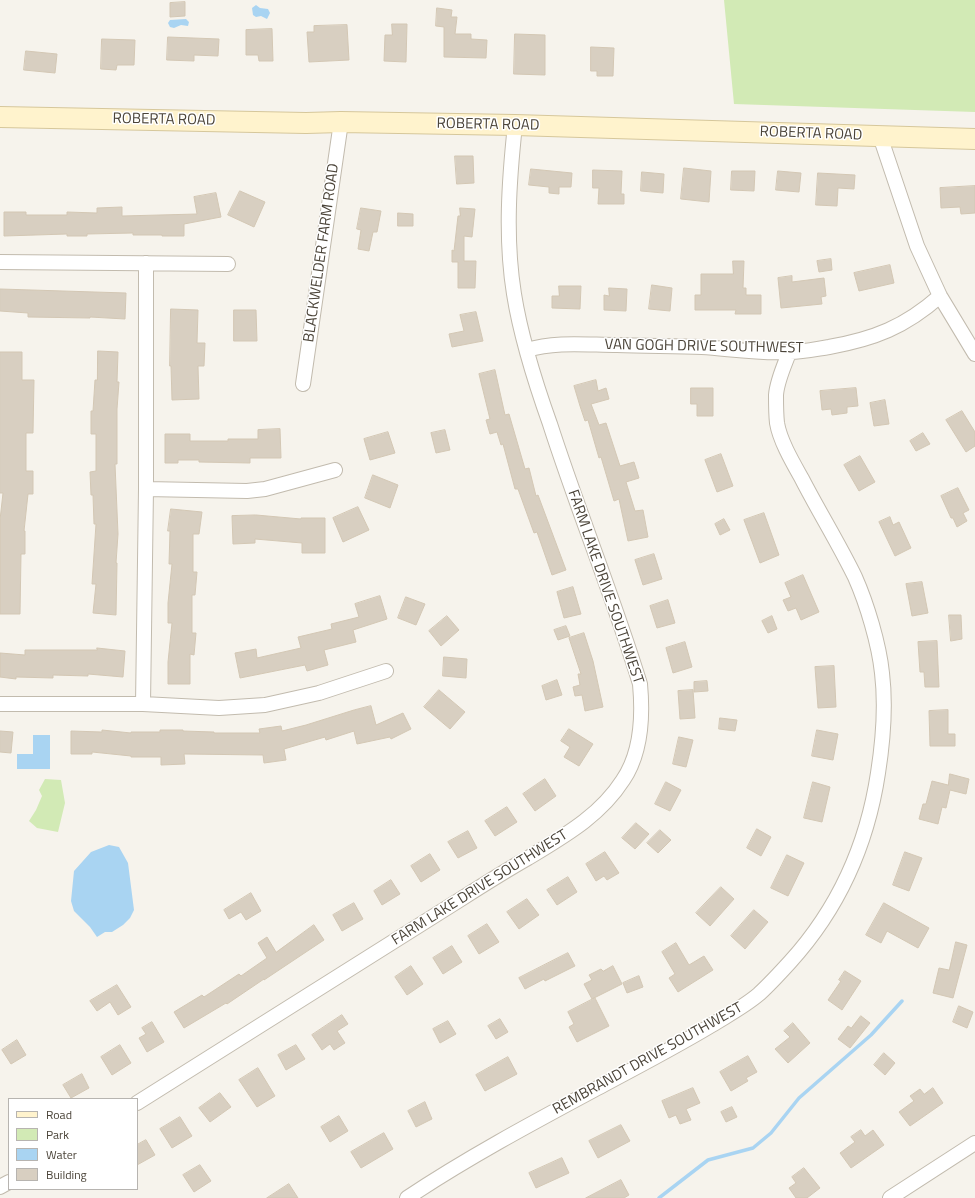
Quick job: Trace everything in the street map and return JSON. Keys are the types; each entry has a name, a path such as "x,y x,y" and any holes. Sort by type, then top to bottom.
{"street":[{"name":"ROBERTA ROAD","path":"0,117 306,123 341,122 515,125 975,139"},
{"name":"BLACKWELDER FARM ROAD","path":"303,384 341,122"},
{"name":"FARM LAKE DRIVE SOUTHWEST","path":"138,1102 493,878 570,832 598,811 623,780 633,762 638,744 642,704 640,684 534,378 513,292 510,249 509,181 515,125"},
{"path":"880,136 902,206 917,246 940,296 975,354"},
{"path":"0,262 228,264"},
{"path":"143,704 146,489 146,263"},
{"name":"VAN GOGH DRIVE SOUTHWEST","path":"527,350 539,346 570,344 703,347 751,352 789,352 858,342 882,334 913,318 925,310 940,296"},
{"name":"REMBRANDT DRIVE SOUTHWEST","path":"407,1198 448,1170 689,1039 752,1000 774,980 808,942 834,903 848,878 867,827 874,798 881,753 883,675 879,652 864,600 855,577 790,458 778,425 776,398 777,388 789,352"},
{"path":"146,489 247,491 265,489 335,470"},
{"path":"0,704 143,704 219,708 265,705 319,693 386,671"},
{"path":"890,1198 975,1143"}],"green space":[{"path":"724,0 975,0 975,112 734,104"},
{"path":"45,779 61,780 65,803 58,832 37,828 29,821 42,796 39,790"}],"water":[{"path":"256,5 260,8 268,9 270,13 267,19 261,16 256,17 253,15 252,8"},
{"path":"186,19 189,22 188,26 181,25 174,28 170,27 168,23 170,20"},
{"path":"33,735 50,735 50,769 17,769 17,754 33,754"},
{"path":"109,845 119,847 128,863 134,910 130,918 123,925 112,932 105,932 97,937 90,927 74,911 71,901 74,871 91,852"}],"building":[{"path":"185,2 185,16 170,17 170,3"},
{"path":"437,8 452,10 451,17 457,17 455,34 471,34 471,39 487,40 486,58 444,57 444,27 436,26"},
{"path":"392,24 407,24 406,62 384,61 385,35 392,35"},
{"path":"347,25 349,60 309,62 307,32 314,32 314,26"},
{"path":"272,29 273,61 259,61 258,55 246,55 246,30"},
{"path":"515,34 545,35 545,75 514,74"},
{"path":"168,37 219,39 218,56 194,55 194,61 167,60"},
{"path":"102,39 135,40 134,65 117,65 116,70 101,69"},
{"path":"591,47 614,48 613,76 597,76 597,71 591,71"},
{"path":"26,51 57,54 55,73 24,70"},
{"path":"455,156 473,156 474,183 457,184"},
{"path":"684,168 711,171 709,202 681,199"},
{"path":"531,169 572,173 571,187 559,187 559,194 549,193 549,187 529,185"},
{"path":"593,170 622,171 621,194 624,194 624,204 598,204 599,188 593,188"},
{"path":"732,171 755,171 754,191 731,190"},
{"path":"778,171 801,173 799,192 776,190"},
{"path":"642,172 664,174 663,193 641,191"},
{"path":"818,173 855,175 854,189 838,188 837,206 816,205"},
{"path":"975,186 975,213 961,214 960,207 941,208 940,188"},
{"path":"240,191 265,202 254,227 228,215"},
{"path":"216,193 221,217 184,224 184,236 133,235 133,233 87,234 87,236 67,236 67,234 4,236 4,212 26,212 26,215 67,215 67,212 97,213 97,208 122,207 122,216 197,214 194,197"},
{"path":"361,208 381,211 377,232 373,232 369,251 358,249 361,230 357,229"},
{"path":"460,208 475,209 472,237 464,236 464,261 476,261 475,288 458,288 458,262 452,262 452,250 454,251"},
{"path":"398,213 413,214 413,226 398,226"},
{"path":"831,259 832,270 819,272 817,261"},
{"path":"733,261 744,261 743,288 746,288 746,295 761,295 761,314 735,314 736,310 695,310 695,295 701,295 701,274 733,274"},
{"path":"890,265 894,283 859,291 854,273"},
{"path":"792,276 792,282 824,278 826,296 821,297 822,304 781,308 778,278"},
{"path":"652,285 672,288 670,311 649,309"},
{"path":"559,286 581,286 580,309 552,308 552,296 559,296"},
{"path":"609,288 627,289 626,311 604,310 604,295 609,296"},
{"path":"0,289 126,293 125,319 90,317 28,317 28,313 0,311"},
{"path":"171,309 198,310 197,343 205,343 204,366 198,366 199,399 172,400 170,366"},
{"path":"234,310 256,310 257,341 234,341"},
{"path":"476,312 483,341 452,347 449,334 464,331 460,315"},
{"path":"98,351 118,352 117,382 119,382 117,409 117,464 115,464 118,534 116,563 116,615 93,613 96,584 92,584 96,524 94,524 93,495 91,495 90,472 96,471 96,434 91,434 91,411 93,411 95,380 97,380"},
{"path":"0,352 22,352 22,380 34,380 33,433 26,433 26,471 33,471 33,494 28,494 24,531 25,554 21,554 20,614 0,614 0,520 3,493 0,493"},
{"path":"495,370 505,415 509,414 525,469 529,468 536,496 538,495 566,570 552,575 537,532 534,533 518,489 515,489 503,444 501,445 497,432 490,434 486,420 490,419 479,374"},
{"path":"596,380 598,391 606,388 609,399 591,404 599,425 606,423 620,466 634,462 639,478 626,482 635,511 643,510 648,537 628,541 619,499 614,501 588,420 585,421 580,406 574,386"},
{"path":"691,388 713,388 713,416 697,416 697,404 691,404"},
{"path":"856,388 858,406 847,407 847,413 832,415 831,409 822,410 820,391"},
{"path":"885,400 889,424 874,426 870,403"},
{"path":"962,411 975,432 975,446 966,452 946,420"},
{"path":"280,429 281,458 250,458 250,463 178,460 178,463 165,463 165,434 190,434 190,441 228,441 228,439 258,439 258,430"},
{"path":"445,430 450,450 436,453 431,433"},
{"path":"388,432 395,453 370,460 364,439"},
{"path":"923,433 930,444 916,451 910,441"},
{"path":"721,454 733,486 717,492 705,460"},
{"path":"860,456 875,482 859,491 844,465"},
{"path":"373,475 398,485 390,508 365,498"},
{"path":"958,488 969,510 963,513 967,521 957,527 953,518 951,518 941,496"},
{"path":"358,507 369,530 343,542 333,518"},
{"path":"171,509 202,512 199,534 193,534 193,572 197,572 195,595 192,595 192,633 196,633 194,655 190,654 190,684 168,684 168,662 172,623 168,623 168,603 172,564 169,564 170,531 168,531"},
{"path":"764,513 779,555 760,563 744,520"},
{"path":"256,515 301,519 325,518 325,553 302,553 302,543 255,539 255,543 233,544 232,516"},
{"path":"890,517 893,525 899,522 911,548 895,556 879,522"},
{"path":"724,519 730,530 720,535 715,524"},
{"path":"654,554 662,579 643,585 635,560"},
{"path":"803,575 819,612 801,620 796,608 788,611 783,600 791,597 785,583"},
{"path":"922,582 928,613 912,616 906,584"},
{"path":"573,587 581,614 564,618 557,592"},
{"path":"380,596 387,619 353,630 356,642 324,650 328,665 307,671 305,665 240,678 235,653 256,649 257,658 301,648 298,637 332,629 331,624 359,617 355,604"},
{"path":"406,597 425,604 416,625 398,618"},
{"path":"668,600 675,623 657,628 650,606"},
{"path":"949,615 961,615 962,639 951,641"},
{"path":"447,616 459,630 441,646 429,631"},
{"path":"772,616 777,629 768,633 762,621"},
{"path":"566,626 570,636 558,640 554,630"},
{"path":"584,633 593,661 603,707 585,711 582,695 575,696 573,687 580,685 578,674 581,674 569,638"},
{"path":"937,641 939,687 925,687 924,672 920,672 918,642"},
{"path":"685,642 692,667 673,673 666,648"},
{"path":"97,648 125,651 123,677 88,674 88,676 53,675 53,678 16,677 16,679 0,677 0,653 25,655 25,650 97,650"},
{"path":"444,657 467,659 466,678 443,676"},
{"path":"834,666 836,707 818,708 815,667"},
{"path":"557,680 562,695 546,700 542,686"},
{"path":"707,681 708,691 694,692 694,682"},
{"path":"439,690 465,712 450,729 424,707"},
{"path":"693,690 695,718 680,719 678,691"},
{"path":"371,706 376,725 403,713 411,729 391,739 390,737 357,744 354,731 326,740 325,737 284,749 286,760 264,763 263,755 184,754 185,764 161,765 161,757 131,757 92,752 92,754 71,754 71,731 102,732 102,730 131,733 160,732 160,730 183,730 214,733 260,733 259,729 281,726 282,731"},
{"path":"948,710 948,734 955,734 955,746 930,746 929,711"},
{"path":"720,718 737,720 735,731 719,729"},
{"path":"569,729 593,744 579,766 564,757 570,747 561,741"},
{"path":"817,730 838,734 833,760 812,756"},
{"path":"0,731 13,732 11,753 0,752"},
{"path":"679,737 693,740 686,767 673,764"},
{"path":"950,774 969,779 966,794 950,790 946,808 942,807 938,824 919,819 923,804 926,804 932,781 948,785"},
{"path":"545,779 556,796 535,811 523,794"},
{"path":"666,782 681,790 670,811 655,804"},
{"path":"813,782 830,787 822,822 804,818"},
{"path":"507,807 517,822 495,836 485,821"},
{"path":"636,823 649,834 635,849 622,838"},
{"path":"757,829 771,837 761,856 747,848"},
{"path":"660,830 671,840 658,853 647,843"},
{"path":"468,831 477,848 458,858 448,842"},
{"path":"605,852 619,873 607,880 604,876 596,881 586,864"},
{"path":"905,852 922,858 909,891 893,885"},
{"path":"430,854 440,870 421,882 411,866"},
{"path":"787,855 804,863 788,896 771,888"},
{"path":"568,877 577,892 557,905 547,890"},
{"path":"391,880 400,894 382,905 374,891"},
{"path":"721,887 734,899 710,926 696,913"},
{"path":"251,893 261,911 246,920 241,912 229,919 224,910"},
{"path":"527,899 539,915 519,929 507,912"},
{"path":"354,903 363,919 342,931 333,915"},
{"path":"884,903 929,928 918,948 887,931 881,943 866,935"},
{"path":"754,910 768,922 745,949 731,936"},
{"path":"487,924 499,942 479,954 468,936"},
{"path":"314,925 324,940 227,1004 226,1003 184,1028 174,1012 202,995 204,997 239,974 241,976 267,958 258,943 267,937 276,952"},
{"path":"956,942 967,945 953,998 933,993 939,968 949,970"},
{"path":"676,943 689,965 704,956 713,970 678,992 669,978 675,974 662,952"},
{"path":"452,946 462,962 443,974 433,958"},
{"path":"568,953 575,966 525,989 519,978"},
{"path":"411,966 423,984 407,995 395,977"},
{"path":"613,966 622,984 592,999 584,984 592,980 589,975 601,969 603,971"},
{"path":"845,971 861,981 842,1010 828,1000 841,981 839,980"},
{"path":"639,976 643,987 627,993 623,983"},
{"path":"117,985 131,1007 118,1015 110,1002 97,1011 90,1001"},
{"path":"595,998 609,1026 577,1042 569,1027 574,1024 568,1012"},
{"path":"959,1006 973,1012 967,1028 953,1022"},
{"path":"342,1015 348,1024 337,1031 345,1043 334,1050 330,1044 322,1050 312,1035"},
{"path":"861,1016 870,1023 850,1048 838,1039 848,1026 851,1028"},
{"path":"500,1019 508,1032 496,1039 488,1026"},
{"path":"448,1021 456,1034 440,1043 433,1029"},
{"path":"152,1022 164,1042 147,1052 139,1038 146,1034 142,1028"},
{"path":"793,1023 810,1043 788,1063 775,1049 790,1037 784,1031"},
{"path":"17,1040 26,1055 11,1064 2,1050"},
{"path":"120,1045 131,1063 112,1075 101,1057"},
{"path":"296,1045 305,1059 286,1070 278,1055"},
{"path":"884,1053 895,1063 885,1075 874,1065"},
{"path":"748,1056 757,1072 746,1078 748,1081 731,1091 720,1072"},
{"path":"508,1057 517,1074 485,1091 476,1075"},
{"path":"258,1068 275,1096 257,1107 239,1080"},
{"path":"82,1074 89,1088 71,1098 63,1085"},
{"path":"693,1088 700,1103 686,1109 691,1120 680,1124 676,1115 669,1118 662,1101"},
{"path":"933,1088 943,1103 910,1126 899,1112 914,1101 910,1096 920,1089 924,1094"},
{"path":"220,1093 231,1107 210,1122 199,1108"},
{"path":"425,1102 432,1119 416,1127 408,1111"},
{"path":"732,1107 737,1117 726,1122 721,1112"},
{"path":"339,1116 348,1131 330,1142 321,1127"},
{"path":"180,1117 192,1136 172,1148 160,1129"},
{"path":"621,1125 630,1141 598,1158 589,1141"},
{"path":"861,1130 865,1136 873,1130 884,1145 851,1168 840,1153 855,1142 851,1137"},
{"path":"384,1133 393,1149 361,1168 351,1152"},
{"path":"146,1140 155,1155 138,1164 138,1144"},
{"path":"562,1158 569,1173 536,1188 529,1173"},
{"path":"200,1165 211,1181 194,1192 183,1175"},
{"path":"804,1168 820,1188 807,1198 796,1198 789,1188 796,1183 792,1177"},
{"path":"621,1180 629,1195 624,1198 586,1198"},
{"path":"289,1184 298,1198 267,1198"}],"waterway":[{"path":"659,1198 708,1160 753,1148 771,1133 799,1098 871,1035 902,1001"}]}
